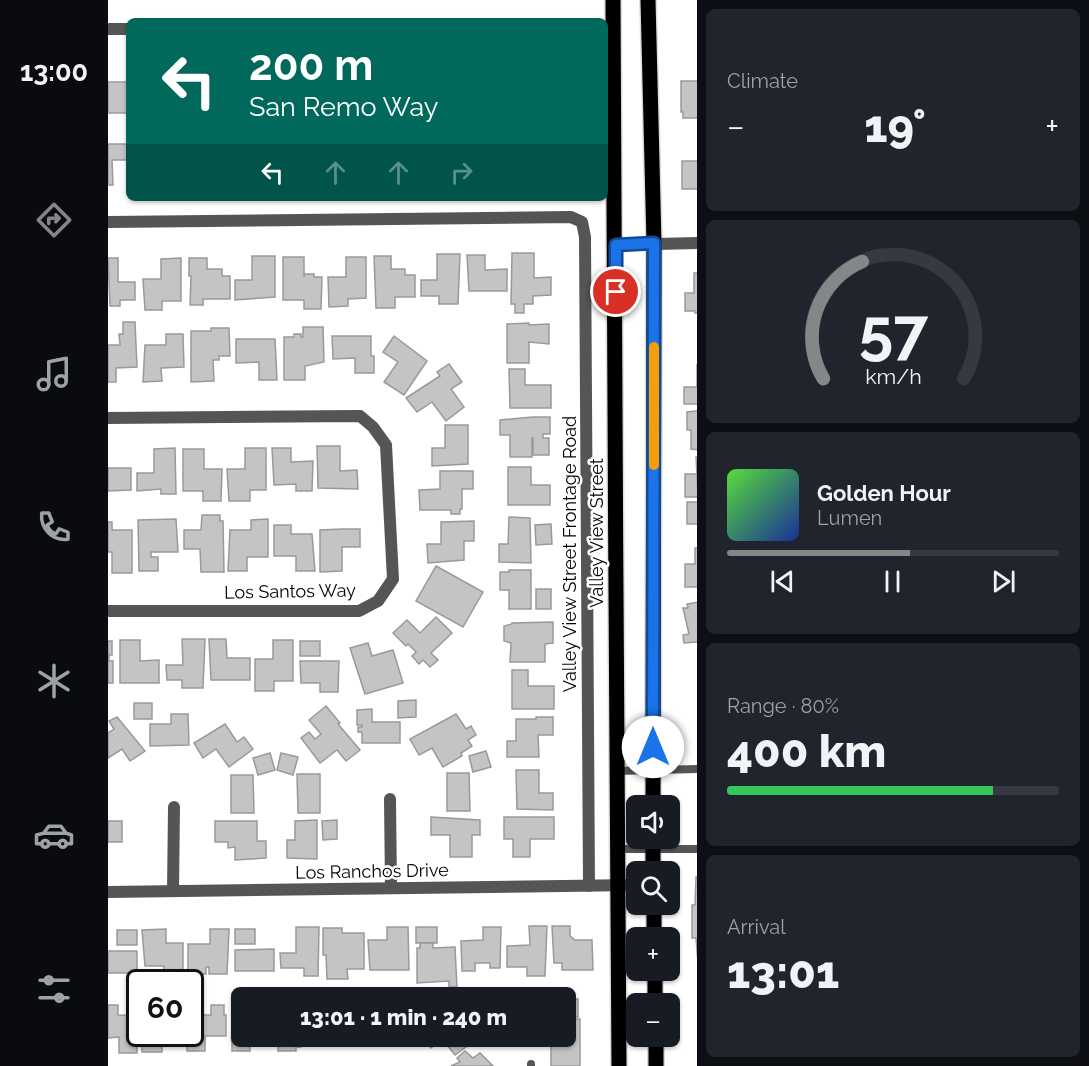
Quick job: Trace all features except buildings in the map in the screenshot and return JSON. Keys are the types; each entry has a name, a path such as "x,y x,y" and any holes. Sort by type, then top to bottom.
{"main road":[{"name":"Valley View Street","path":"613,0 616,245 616,885 619,1066"},
{"path":"648,0 654,243 653,795"},
{"path":"656,1047 656,1066"}],"street":[{"path":"108,29 126,29"},
{"name":"Valley View Street Frontage Road","path":"108,222 571,217 582,222 585,248 589,886"},
{"path":"616,245 697,243"},
{"name":"Los Santos Way","path":"108,418 360,416 373,427 386,445 393,579 378,602 359,611 108,610"},
{"path":"390,799 391,888"},
{"path":"173,891 174,807"},
{"name":"Los Ranchos Drive","path":"108,892 626,885"}],"lane":[{"path":"616,771 697,769"},
{"path":"680,847 697,849"},
{"path":"616,849 626,848"}],"slow traffic":[{"path":"654,347 654,465"}],"route":[{"path":"616,292 616,245 654,243 653,747"}]}
